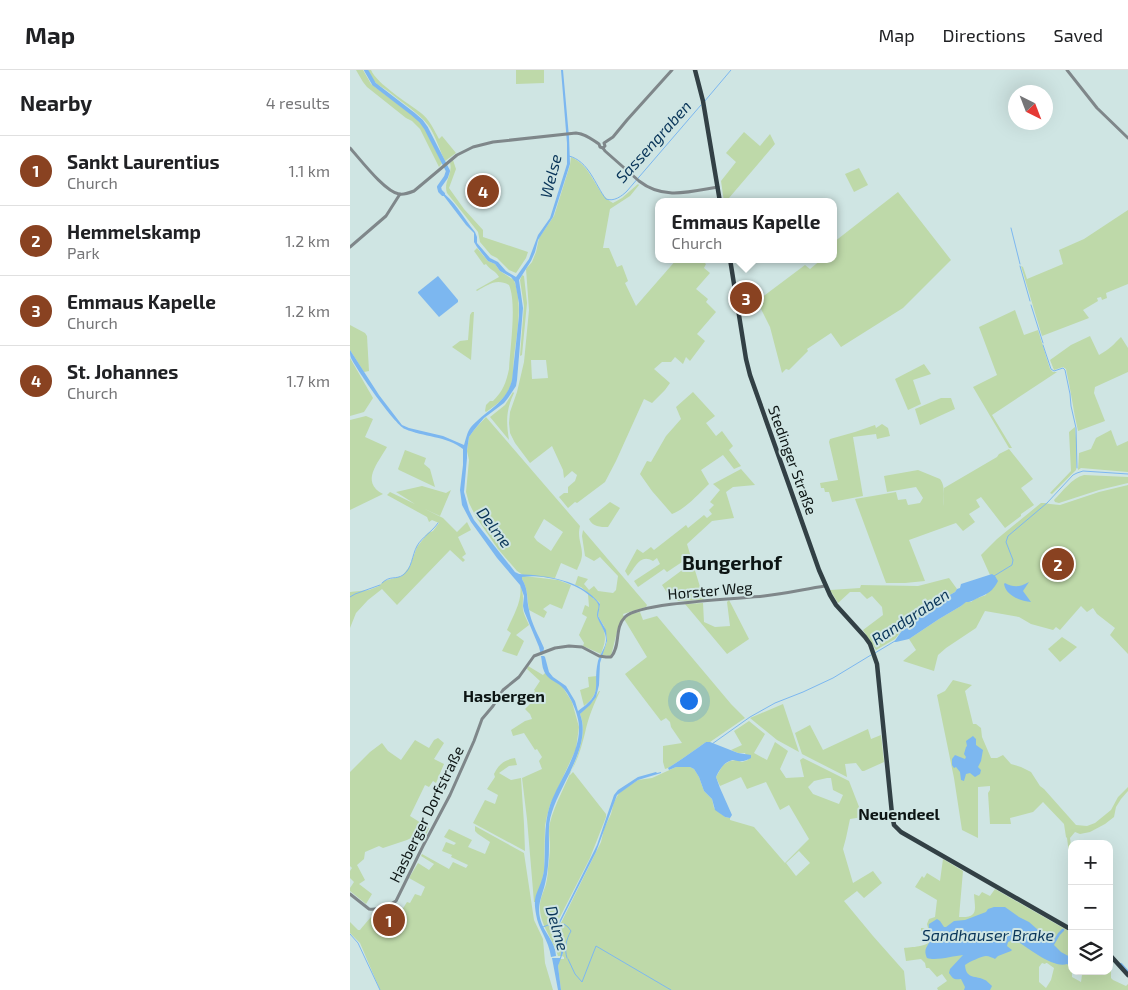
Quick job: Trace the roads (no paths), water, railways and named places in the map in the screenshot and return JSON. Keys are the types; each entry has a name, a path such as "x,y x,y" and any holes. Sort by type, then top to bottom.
{"main road":[{"path":"695,70 704,102 719,198"},
{"name":"Stedinger Straße","path":"731,263 750,375 825,586 836,605 865,637 877,664 892,818 896,827 901,832 1068,928"},
{"path":"1113,958 1128,975"}],"street":[{"path":"599,144 601,142 604,143 613,136 672,70"},
{"path":"1068,71 1097,108 1128,138"},
{"path":"350,148 382,183 392,192 400,194 406,194 418,188 462,152 479,145 570,134 582,134 589,137 637,180 650,189 667,194 718,187"},
{"path":"603,148 605,146 604,143"},
{"path":"350,247 385,217 400,194"},
{"name":"Horster Weg","path":"601,656 610,657 614,655 620,626 625,617 636,612 655,607 764,596 825,586"},
{"name":"Hasberger Dorfstraße","path":"350,894 372,909 394,903 450,795 482,719 503,690 519,676 534,656 555,648 569,646 582,647 601,656"}],"water":[{"path":"561,70 563,70 570,164 553,217 538,240 531,261 519,280 523,308 516,386 504,403 484,418 469,437 464,492 474,520 515,572 563,580 583,589 600,604 598,616 606,630 607,641 600,663 599,685 596,697 580,714 583,726 579,751 556,801 550,820 548,870 539,909 540,918 555,951 556,956 551,957 537,919 535,900 544,870 546,829 550,805 573,757 579,727 576,711 571,699 561,686 545,674 541,656 545,657 549,672 553,677 566,686 575,701 578,711 586,705 595,694 598,661 606,643 605,634 597,617 598,604 583,591 567,583 549,578 522,577 531,620 544,648 541,655 524,611 524,596 520,585 497,558 471,522 462,505 460,490 463,449 442,439 412,432 400,425 385,408 360,373 351,358 350,350 379,395 402,425 443,436 464,445 471,427 505,395 512,380 519,316 519,303 515,282 511,277 500,271 495,264 488,261 474,242 474,233 440,191 459,210 475,232 477,243 490,258 516,277 529,259 538,235 550,218 567,164"},
{"path":"438,276 458,300 439,317 418,293"},
{"path":"992,574 998,581 990,592 970,602 966,602 909,639 894,642 903,629 936,603 955,592 960,588 961,584"},
{"path":"1029,582 1023,591 1031,602 1011,595 1004,584 1017,586"},
{"path":"973,736 976,739 976,745 983,750 978,767 981,770 980,774 975,777 970,773 966,774 964,781 961,780 960,772 952,765 952,759 955,755 965,759 966,741"},
{"path":"706,742 738,753 751,755 751,758 745,761 733,760 728,762 716,777 732,815 730,818 715,810 712,799 704,791 694,769 690,767 676,767 669,770 668,768"},
{"path":"656,772 661,773 638,780 617,795 596,852 559,925 563,953 558,966 561,990 558,990 552,958 560,958 561,954 558,924 597,845 614,795 618,790 638,777"},
{"name":"Sandhauser Brake","path":"1005,907 1029,922 1051,939 1061,952 1068,956 1068,965 1061,965 1047,960 1014,939 1008,942 1007,946 1011,951 995,959 984,956 965,965 969,975 986,980 992,986 990,990 964,990 965,987 961,979 954,979 949,973 950,969 963,955 940,959 927,958 925,951 931,937 929,924 937,919 946,927 954,921 965,920 986,912 988,909"}],"waterway":[{"name":"Delme","path":"366,70 374,84 413,114 426,128 448,171 439,187 443,194"},
{"name":"Sassengraben","path":"704,102 731,70"},
{"name":"Sassengraben","path":"569,156 587,168 606,199 615,199 627,191 701,105"},
{"path":"1011,228 1020,264"},
{"path":"1020,266 1030,301"},
{"path":"1031,305 1043,343"},
{"path":"1043,345 1051,369 1054,371 1063,368 1065,370 1076,428 1077,468"},
{"name":"Randgraben","path":"994,576 1012,565 1013,560 1006,542 1008,536 1047,503 1073,475 1083,471 1128,474"},
{"path":"382,583 406,572 417,546 438,523"},
{"path":"350,597 380,585"},
{"name":"Randgraben","path":"875,653 895,641"},
{"name":"Randgraben","path":"712,744 750,717 775,703 833,678 871,655"},
{"path":"543,927 556,922"},
{"path":"564,924 571,931 566,944 567,958"},
{"path":"1053,944 1063,930"},
{"path":"350,934 358,943 380,990"},
{"path":"568,959 575,974 582,982 596,946 671,990"},
{"path":"1121,964 1128,972"}],"place":[{"name":"St. Johannes","path":"483,191"},
{"name":"Emmaus Kapelle","path":"746,298"},
{"name":"Hemmelskamp","path":"1058,564"},
{"name":"Sankt Laurentius","path":"389,920"}],"district":[{"name":"Bungerhof","path":"732,562"},
{"name":"Hasbergen","path":"504,695"},
{"name":"Neuendeel","path":"899,813"}],"water label":[{"name":"Welse","path":"550,176"}]}
